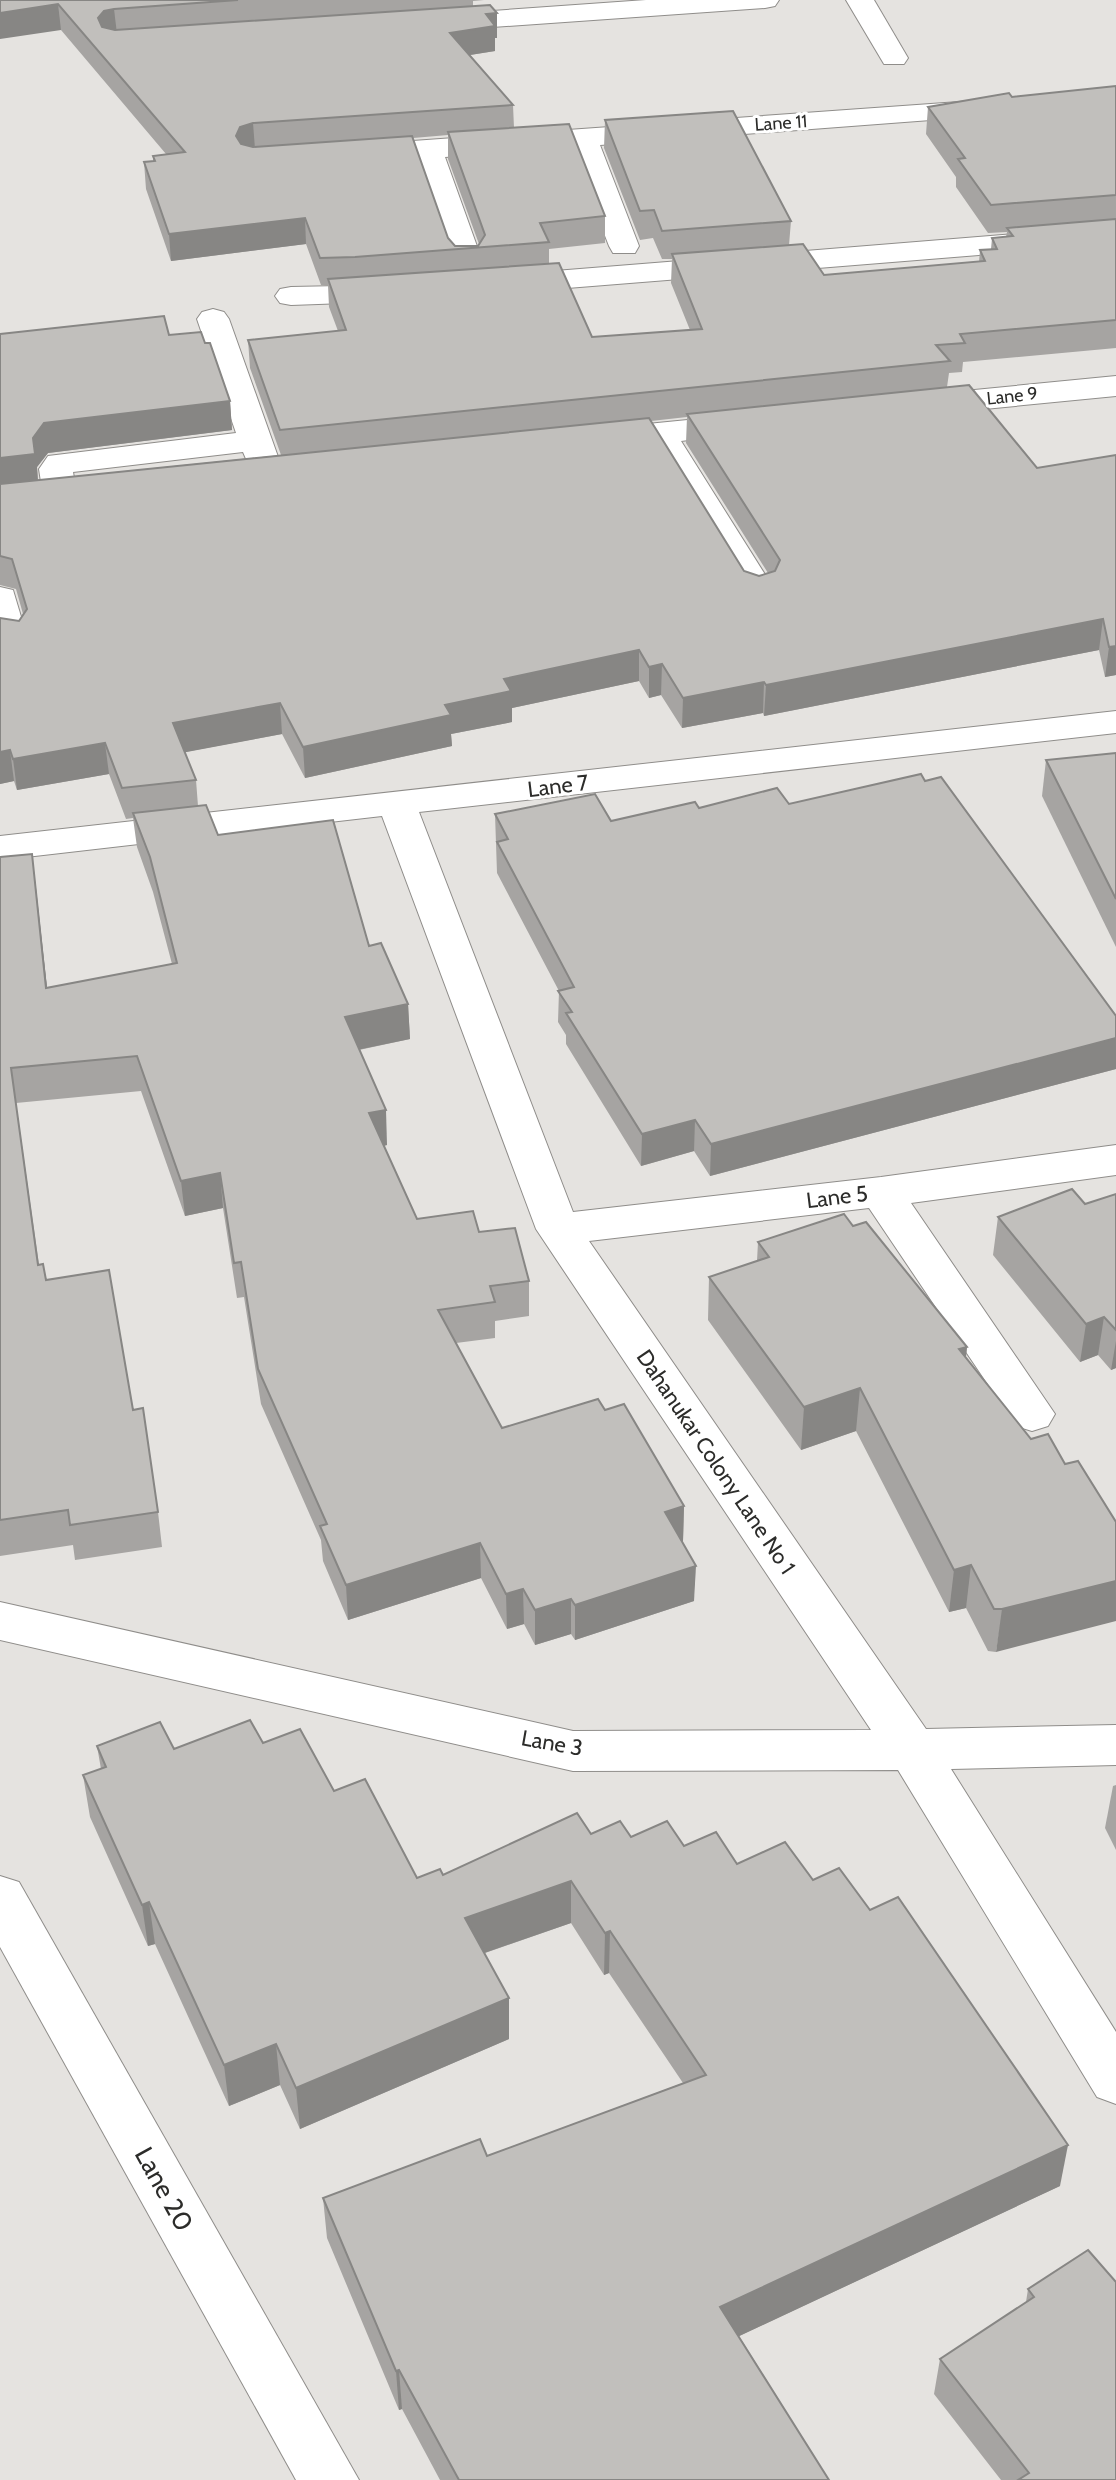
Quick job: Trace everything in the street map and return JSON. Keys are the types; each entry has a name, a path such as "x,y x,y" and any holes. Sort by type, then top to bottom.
{"street":[{"path":"402,25 765,0"},
{"path":"860,0 894,58"},
{"name":"Lane 11","path":"333,156 1022,106"},
{"path":"582,137 624,246"},
{"path":"427,149 459,276 1116,235"},
{"path":"291,296 356,296 420,291"},
{"path":"213,319 266,474"},
{"name":"Lane 9","path":"896,408 1116,386"},
{"path":"565,443 786,420"},
{"path":"660,433 758,592"},
{"path":"61,495 56,469 60,463 255,441"},
{"path":"0,598 10,640"},
{"name":"Lane 7","path":"0,848 1116,722"},
{"name":"Dahanukar Colony Lane No 1","path":"397,805 558,1229 912,1750 1116,2080"},
{"name":"Lane 5","path":"558,1229 881,1192 1116,1160"},
{"path":"881,1192 1032,1414"},
{"name":"Lane 3","path":"0,1621 573,1751 912,1750 1116,1745"},
{"name":"Lane 20","path":"0,1898 329,2480"}],"building":[{"path":"0,0 238,0 104,11 98,18 102,27 115,30 490,5 497,13 486,14 495,26 450,33 513,105 253,123 240,127 236,136 241,144 253,147 412,136 448,238 455,246 478,246 485,235 448,132 569,124 605,216 540,223 549,242 355,257 320,258 305,218 169,234 144,162 155,161 153,156 185,152 58,4 0,13"},
{"path":"1116,86 1116,195 991,205 958,159 965,158 928,107 1009,93 1012,97"},
{"path":"733,111 791,221 662,231 654,210 640,211 605,120"},
{"path":"1116,219 1116,320 960,334 965,343 936,345 950,361 280,430 248,340 346,330 328,279 559,263 592,337 702,329 672,254 803,244 824,275 985,261 980,250 997,249 992,238 1013,236 1007,228"},
{"path":"164,316 169,335 201,332 205,343 210,343 230,401 44,423 33,438 35,454 0,458 0,334"},
{"path":"969,385 1037,468 1116,455 1116,646 1109,647 1103,619 766,685 764,682 683,698 662,664 649,667 639,650 504,679 511,691 445,705 451,715 303,747 280,703 173,723 196,780 122,788 105,743 13,759 10,750 0,752 0,618 19,621 27,609 12,559 0,556 0,484 649,418 744,571 759,576 775,571 780,560 687,414"},
{"path":"1116,753 1116,899 1046,760"},
{"path":"921,774 925,781 941,777 1116,1016 1116,1038 711,1144 695,1120 642,1134 566,1013 572,1012 558,991 574,987 497,842 508,839 495,814 595,794 611,821 695,802 699,808 777,788 789,804"},
{"path":"206,805 218,835 333,820 369,946 381,943 408,1004 345,1017 386,1110 369,1113 417,1219 473,1211 479,1232 515,1228 529,1281 490,1286 495,1302 438,1310 502,1428 598,1399 605,1410 624,1404 684,1506 665,1512 696,1566 575,1605 571,1599 535,1610 523,1589 506,1594 480,1543 346,1585 320,1526 327,1524 258,1369 241,1262 234,1263 220,1173 181,1181 137,1056 11,1068 38,1265 43,1264 46,1280 109,1270 133,1410 143,1408 158,1512 70,1525 68,1510 0,1520 0,857 32,854 46,988 177,963 150,857 133,813"},
{"path":"1072,1189 1085,1204 1116,1194 1116,1330 1104,1317 1086,1324 998,1217"},
{"path":"844,1214 853,1226 866,1222 967,1347 959,1349 1031,1439 1048,1434 1065,1464 1078,1461 1116,1522 1116,1581 994,1609 971,1565 954,1570 860,1388 804,1407 709,1277 769,1257 758,1242"},
{"path":"250,1720 263,1743 300,1729 334,1791 365,1779 417,1878 440,1869 443,1875 577,1813 591,1834 620,1821 631,1837 667,1821 684,1846 716,1832 737,1864 785,1842 813,1880 839,1868 870,1910 898,1897 1068,2145 720,2307 829,2480 459,2480 399,2370 396,2371 323,2198 480,2139 487,2156 706,2075 610,1931 605,1933 571,1881 465,1918 509,1998 296,2088 276,2044 224,2065 149,1902 142,1905 83,1775 106,1767 97,1746 160,1722 174,1749"},
{"path":"1088,2250 1116,2282 1116,2480 1018,2480 1029,2473 940,2359 1034,2297 1028,2289"}]}
